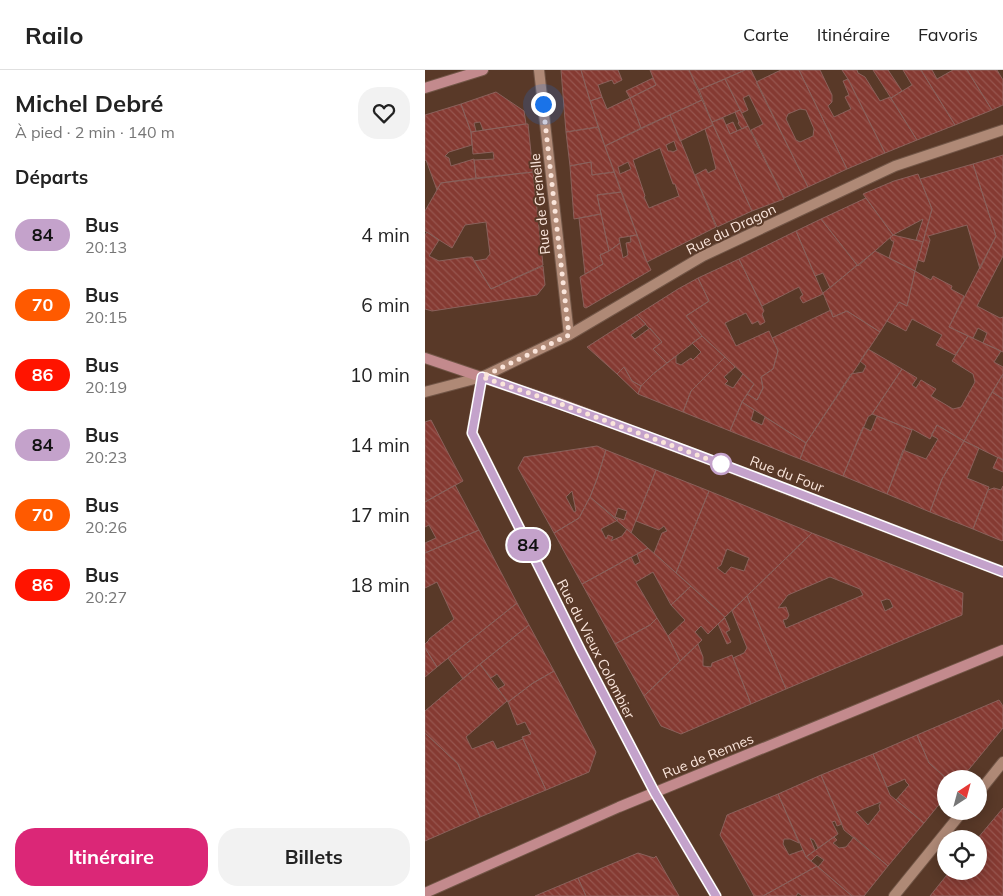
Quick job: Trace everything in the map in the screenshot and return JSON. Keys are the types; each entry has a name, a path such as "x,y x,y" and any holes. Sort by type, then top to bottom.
{"street":[{"path":"425,88 483,70"},
{"name":"Rue de Grenelle","path":"539,70 569,335"},
{"name":"Rue du Dragon","path":"425,392 482,377 569,335 703,256 895,166 1003,130"},
{"name":"Rue du Four","path":"425,358 561,404 1003,572"},
{"name":"Rue du Vieux Colombier","path":"482,377 472,433 581,651 655,793 716,896"},
{"name":"Rue de Rennes","path":"429,893 532,845 1003,650"},
{"path":"987,782 1003,762"},
{"path":"894,896 956,820"}],"building":[{"path":"561,70 581,70 598,127 566,132"},
{"path":"581,70 618,70 622,80 614,84 612,80 598,85 602,97 590,101"},
{"path":"650,70 689,70 702,100 641,128 630,98 656,85"},
{"path":"689,70 745,70 699,90"},
{"path":"745,70 751,70 808,187 784,198 751,130 763,124 749,95 743,98 748,110 742,113 725,79"},
{"path":"781,70 799,70 847,169 808,187 756,82","holes":["800,109 806,110 814,129 813,136 800,142 796,140 786,119 788,114"]},
{"path":"799,70 820,70 832,95 832,102 828,106 834,117 851,109 845,97 849,95 843,81 848,79 885,153 847,169"},
{"path":"842,70 857,70 858,73 865,77 880,101 890,97 917,140 885,153"},
{"path":"873,70 888,70 902,91 891,98"},
{"path":"903,70 921,70 955,125 917,140 891,98 912,85"},
{"path":"921,70 932,70 937,79 953,70 967,70 992,110 955,125"},
{"path":"967,70 997,70 1003,80 1003,105 992,110"},
{"path":"653,78 656,85 630,98 626,91"},
{"path":"725,79 740,110 712,122 699,90"},
{"path":"496,92 524,111 526,124 483,130 480,122 474,123 476,131 471,132 461,104"},
{"path":"602,97 607,109 630,98 641,128 605,146 590,101"},
{"path":"702,100 713,125 680,141 670,115"},
{"path":"461,104 471,132 472,145 449,152 445,156 449,158 451,166 474,159 476,178 441,183 437,190 425,161 425,115"},
{"path":"740,110 748,126 742,129 735,112"},
{"path":"670,115 716,227 647,262 605,146","holes":["674,141 677,150 673,152 668,151 666,145","660,148 679,196 649,208 633,160","628,162 631,169 620,174 618,167"]},
{"path":"723,118 730,134 748,126 784,199 752,211 712,122"},
{"path":"733,122 737,131 730,134 726,125"},
{"path":"528,124 533,172 476,178 474,160 494,159 493,152 473,154 471,132"},
{"path":"713,125 752,211 717,227 695,175 706,169 708,173 716,169 705,129"},
{"path":"598,127 614,172 592,175 591,162 570,166 566,132"},
{"path":"1003,155 1003,256 977,306 1000,318 1003,317 1003,352 983,343 987,333 978,328 973,338 949,327 996,236 973,164"},
{"path":"591,162 592,175 614,172 621,192 597,195 601,214 574,219 570,166"},
{"path":"973,164 996,236 980,269 967,225 928,236 930,240 924,262 918,260 932,209 920,179"},
{"path":"533,172 543,265 491,289 474,261 486,259 490,254 486,222 465,225 452,248 425,231 425,211 441,183"},
{"path":"918,174 932,209 923,242 916,240 923,219 893,235 863,194 894,181"},
{"path":"621,192 637,235 619,238 620,243 609,251 597,195"},
{"path":"866,198 893,235 858,266 821,219"},
{"path":"601,214 609,251 600,255 603,264 585,274 579,218"},
{"path":"821,219 857,265 830,288 823,273 815,276 796,231"},
{"path":"796,231 823,294 803,303 800,298 803,295 799,287 762,306 739,259"},
{"path":"427,232 439,240 429,256 439,261 472,257 491,289 543,266 545,285 537,295 432,311 425,309 425,235"},
{"path":"637,235 651,270 586,308 584,307 580,277 603,264 600,255 620,243 623,258 628,255 626,243 631,242 630,236"},
{"path":"893,235 923,242 915,271 889,258 894,241 890,238"},
{"path":"875,251 915,271 907,306 899,302 880,332 847,311 833,317 823,293"},
{"path":"739,259 764,311 762,314 765,322 760,325 758,321 752,324 746,313 725,323 736,346 769,331 778,351 773,369 761,377 763,388 757,400 747,394 754,384 702,336 686,316 709,301 698,278"},
{"path":"915,271 931,280 933,276 952,286 951,289 964,296 949,327 968,336 955,355 936,345 942,335 912,319 906,331 887,321 899,302 907,306"},
{"path":"698,278 709,301 686,316 702,336 667,363 653,349 662,342 637,315"},
{"path":"831,310 833,317 847,311 880,332 806,443 742,402 747,394 757,400 763,388 761,377 773,369 778,351 772,338"},
{"path":"637,315 646,324 631,335 635,339 650,328 662,342 653,349 667,363 641,386 632,381 624,367 617,374 587,347"},
{"path":"702,336 725,357 691,391 683,412 638,394 641,386 653,374 676,356 676,363 681,365 691,358 693,360 701,352 692,343"},
{"path":"968,336 1001,351 994,362 1003,367 1003,374 964,441 937,425 930,439 912,429 872,414 902,369 917,378 912,385 916,388 921,380 936,389 931,396 953,409 961,407 975,382 973,374 952,361"},
{"path":"868,349 902,369 872,414 868,417 843,476 800,459 806,443 851,374 863,372 866,366 860,361"},
{"path":"725,357 735,367 724,377 728,381 725,384 733,388 743,374 754,384 742,402 730,431 683,412 691,391"},
{"path":"624,367 632,381 641,386 638,394 617,374"},
{"path":"1003,374 1003,399 992,392"},
{"path":"992,392 1003,399 1003,460 964,441"},
{"path":"742,402 754,410 751,420 762,425 765,417 806,443 800,459 730,431"},
{"path":"877,416 912,430 887,494 843,476 863,427 871,431"},
{"path":"431,420 463,481 425,502 425,422"},
{"path":"937,425 964,441 942,479 930,512 887,494 903,450 926,459 938,439 931,435"},
{"path":"964,441 979,448 967,478 989,487 973,529 930,512 942,479"},
{"path":"597,446 606,450 590,497 579,518 554,533 518,468 524,457","holes":["572,491 576,511 574,512 566,497"]},
{"path":"606,450 656,470 631,533 590,497","holes":["618,508 627,511 624,520 615,517"]},
{"path":"998,457 1003,460 1003,472 993,468"},
{"path":"656,470 709,491 676,573 654,553 662,533 667,531 664,526 659,530 636,521"},
{"path":"455,485 479,530 425,553 425,543 436,538 429,525 425,527 425,502"},
{"path":"1003,486 1002,541 973,529 988,490 994,488 1001,490"},
{"path":"709,491 812,533 725,617 676,573","holes":["727,549 749,558 744,571 731,567 725,574 717,568 721,565"]},
{"path":"590,497 618,520 601,529 606,539 608,535 613,537 611,541 622,536 627,529 648,548 582,584 554,533 579,518"},
{"path":"479,530 517,603 437,667 425,648 425,644 454,619 437,582 425,588 425,553"},
{"path":"812,533 963,593 962,615 786,689 747,596","holes":["830,577 860,589 863,595 786,628 783,620 787,619 789,615 786,607 778,608 788,595","890,600 893,607 885,611 881,601"]},
{"path":"648,548 691,586 671,605 653,572 636,582 657,618 650,625 615,644 582,584 631,557 635,565 640,562 637,554"},
{"path":"691,586 725,617 708,634 701,626 695,632 702,640 680,661 668,636 685,620 671,605"},
{"path":"747,596 786,689 751,704 733,658 744,653 747,648 732,611"},
{"path":"517,603 529,625 463,679 448,658"},
{"path":"657,618 680,661 644,696 615,644 650,625"},
{"path":"725,618 730,630 726,632 731,642 727,644 718,624"},
{"path":"529,625 554,671 533,683 508,702 498,689 505,685 497,674 491,678 480,664"},
{"path":"698,644 703,657 703,666 711,667 712,663 732,655 751,704 681,734 661,726 644,696"},
{"path":"425,648 437,667 425,677"},
{"path":"480,664 507,701 466,737 472,749 493,741 497,749 523,739 546,790 480,817 458,764 425,733 425,711"},
{"path":"554,671 596,752 589,772 546,790 522,737 531,734 525,722 517,725 508,702 533,683"},
{"path":"999,700 1003,706 1003,728 968,770 937,770 929,763 917,735"},
{"path":"425,733 458,764 480,817 425,841"},
{"path":"917,735 929,763 937,770 937,807 924,823 896,800 909,785 905,779 887,787 873,754"},
{"path":"873,754 890,795 924,823 888,866 844,830 821,775","holes":["881,802 880,810 868,825 856,812"]},
{"path":"821,775 842,824 837,826 835,821 832,822 838,834 818,848 814,840 810,838 815,850 806,857 778,794"},
{"path":"778,794 799,843 790,839 784,839 783,844 789,855 803,850 806,857 817,866 763,896 754,896 720,835 727,815"},
{"path":"1003,808 1003,896 930,896 943,880 987,880 987,830 985,830"},
{"path":"834,837 837,840 833,843 839,848 846,847 854,837 888,866 864,896 852,896 818,867 824,860 817,855 811,861 806,857"},
{"path":"638,853 654,858 656,856 679,896 586,896 578,878"},
{"path":"817,866 852,896 802,896 798,893 796,896 763,896"},
{"path":"578,878 586,896 535,896 542,893"}],"bus line":[{"name":"84","path":"716,896 655,793 581,651 472,433 482,377 561,404 1003,572"}],"route":[{"path":"543,104 569,335 482,377 561,404 721,464"}]}
